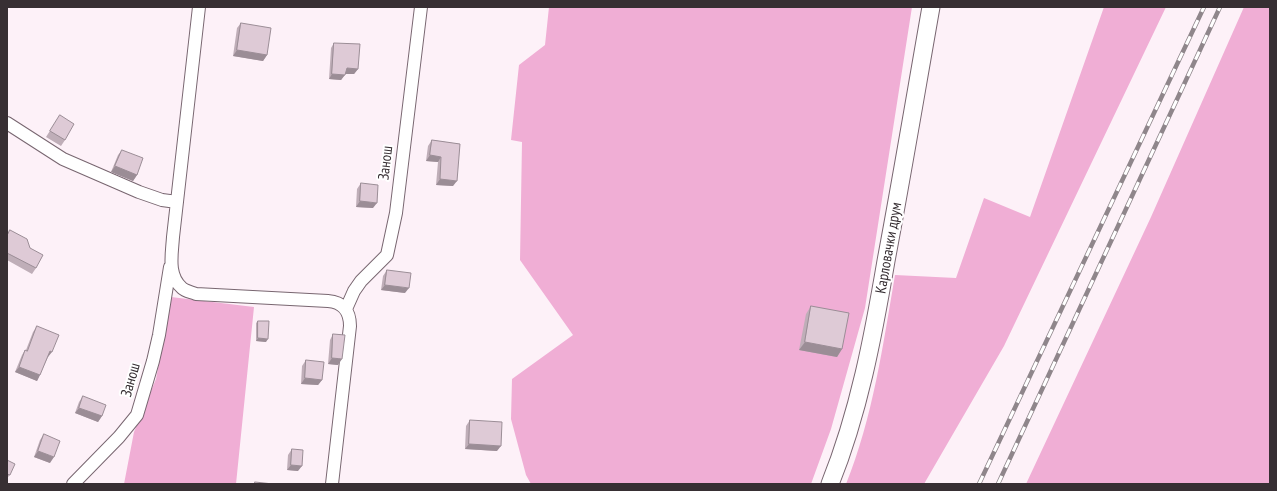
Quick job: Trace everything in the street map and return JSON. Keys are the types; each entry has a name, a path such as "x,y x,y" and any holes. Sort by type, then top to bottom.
{"main road":[{"name":"Карловачки друм","path":"830,484 848,434 871,346 931,7"}],"street":[{"name":"Занош","path":"73,484 110,448 137,415 153,361 159,335 171,260 199,7"},
{"name":"Занош","path":"171,260 173,275 182,288 196,294 328,301 335,302 346,309 354,291 361,281 383,260 387,254 396,213 421,7"},
{"path":"7,123 63,159 139,192 162,200 177,202"},
{"path":"332,484 350,326 350,317 346,309"}],"shaded area":[{"path":"549,7 912,7 865,308 831,429 811,484 531,484 526,475 511,419 512,379 573,335 520,260 522,142 511,140 519,65 545,45"},
{"path":"1104,7 1166,7 1004,346 924,484 846,484 870,407 895,275 956,278 984,198 1030,217"},
{"path":"1244,7 1270,7 1270,484 1026,484 1151,217"},
{"path":"171,297 254,307 236,484 124,484 134,432 156,379"}],"building":[{"path":"241,23 271,28 267,55 237,50"},
{"path":"334,43 360,44 358,69 347,68 345,75 332,74"},
{"path":"60,115 74,124 65,140 50,131"},
{"path":"432,140 460,144 457,181 440,179 441,157 430,155"},
{"path":"122,150 143,158 137,175 115,166"},
{"path":"361,183 378,185 377,203 360,201"},
{"path":"10,230 27,239 30,248 43,255 36,268 7,253 7,236"},
{"path":"387,270 411,273 409,288 385,285"},
{"path":"811,306 849,313 842,349 805,342"},
{"path":"258,321 269,321 268,339 258,338"},
{"path":"37,326 59,335 52,352 50,351 40,375 19,367 25,350 27,351"},
{"path":"333,334 345,335 342,359 332,358"},
{"path":"306,360 324,362 322,380 305,378"},
{"path":"83,396 106,405 102,416 79,408"},
{"path":"470,420 502,422 501,446 469,444"},
{"path":"44,434 60,441 54,457 38,451"},
{"path":"292,449 303,450 302,466 291,465"},
{"path":"7,460 15,464 10,475 7,474"},
{"path":"255,482 273,484 255,484"}],"railway":[{"path":"979,484 1204,7"},
{"path":"998,484 1220,7"}]}
